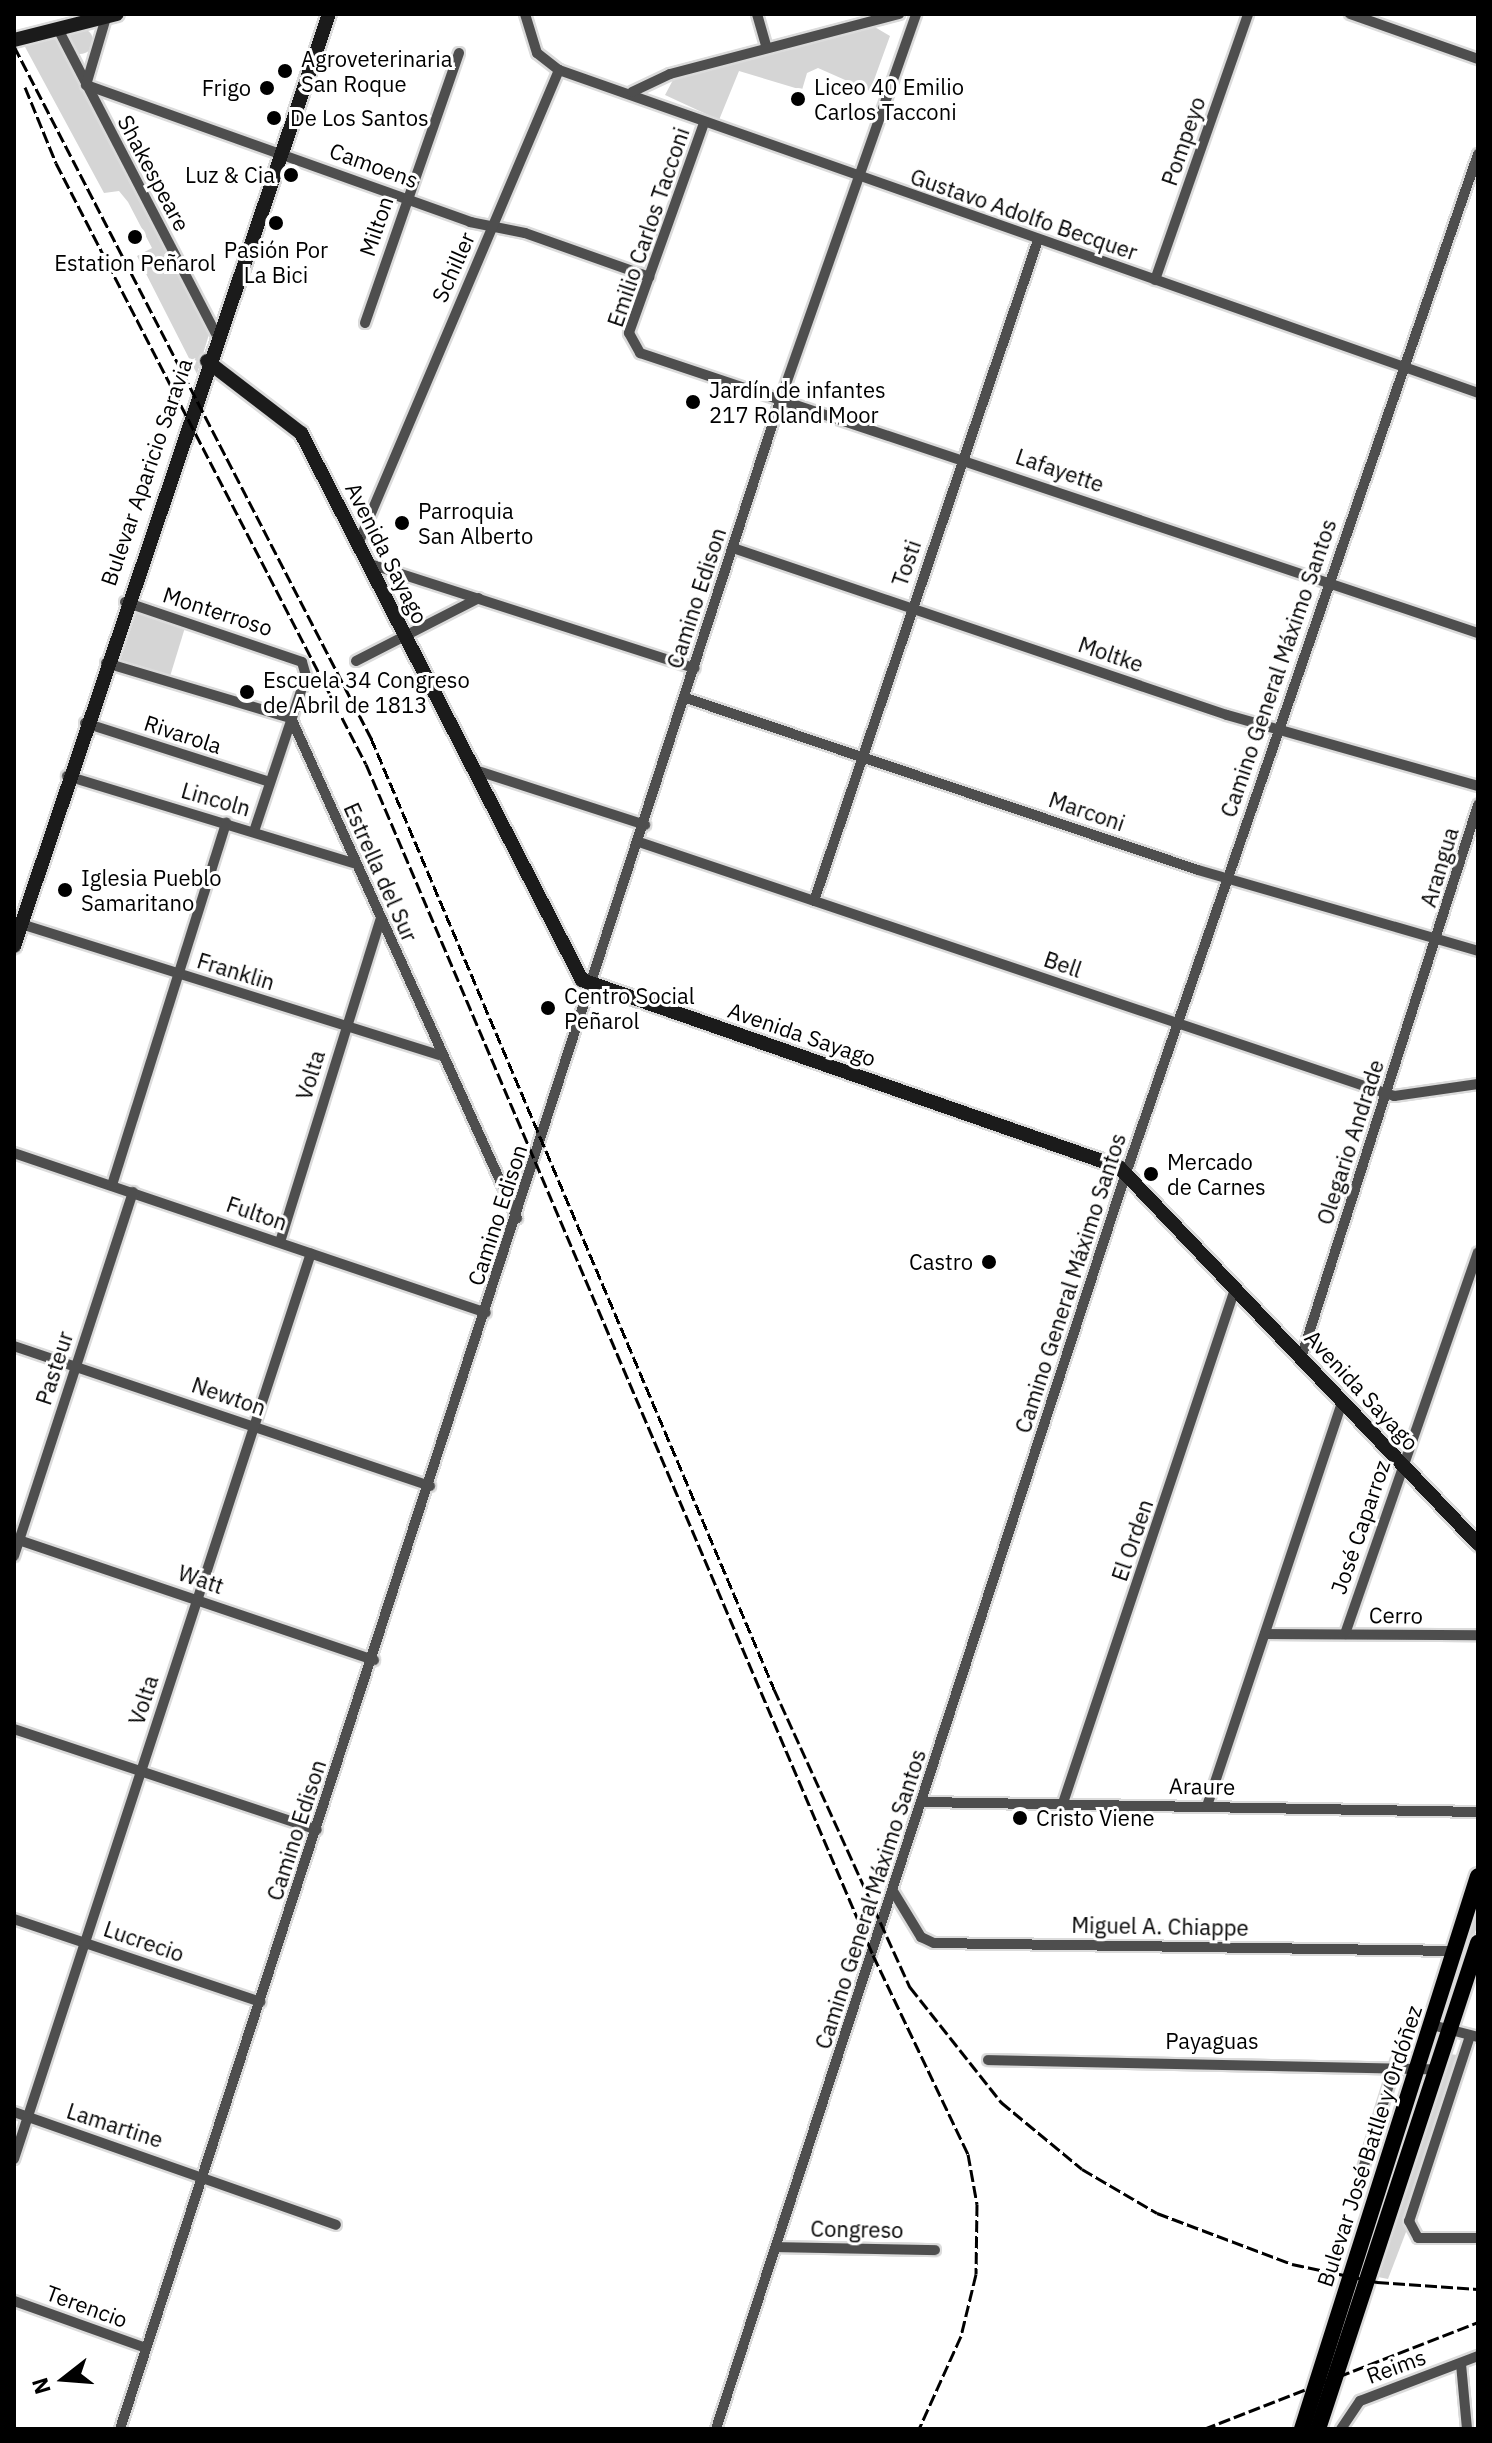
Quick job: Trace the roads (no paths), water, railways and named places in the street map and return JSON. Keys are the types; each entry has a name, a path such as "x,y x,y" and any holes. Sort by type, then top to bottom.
{"main road":[{"name":"Bulevar José Batlle y Ordóñez","path":"1440,2027 1453,1951 1478,1876"},
{"name":"Bulevar José Batlle y Ordóñez","path":"1302,2429 1440,2027 1478,1943"},
{"name":"Bulevar José Batlle y Ordóñez","path":"1318,2429 1427,2066"}],"street":[{"name":"Bulevar Aparicio Saravia","path":"14,946 125,602 329,14"},
{"path":"525,14 540,58 559,70"},
{"path":"757,14 767,48"},
{"path":"632,92 767,48 899,14"},
{"name":"Camino Edison","path":"120,2429 374,1660 781,398 855,178 916,14"},
{"name":"Pompeyo","path":"1155,280 1248,14"},
{"path":"1350,14 1478,59"},
{"path":"14,40 110,15"},
{"path":"86,85 110,15"},
{"name":"Shakespeare","path":"58,29 216,334"},
{"name":"Milton","path":"365,323 459,53"},
{"name":"Gustavo Adolfo Becquer","path":"559,70 632,92 704,123 855,178 1478,393"},
{"name":"Schiller","path":"358,544 559,70"},
{"name":"Camoens","path":"86,85 406,198 649,277"},
{"name":"Emilio Carlos Tacconi","path":"631,344 649,277 704,123"},
{"name":"Camino General Máximo Santos","path":"716,2429 924,1802 1126,1173 1225,878 1406,368 1478,154"},
{"name":"Tosti","path":"814,901 1038,240"},
{"name":"Lafayette","path":"631,344 781,398 1478,633"},
{"name":"Avenida Sayago","path":"207,361 301,433 472,769 591,986 1126,1173 1478,1544"},
{"name":"Moltke","path":"733,548 1277,730 1478,786"},
{"path":"367,563 695,668"},
{"path":"356,661 479,598"},
{"name":"Monterroso","path":"125,602 298,659 306,676 291,718"},
{"path":"105,663 291,718 254,831"},
{"name":"Marconi","path":"686,698 1225,878 1478,951"},
{"name":"Estrella del Sur","path":"291,718 440,1055 517,1218"},
{"name":"Rivarola","path":"85,723 270,782"},
{"path":"472,769 645,825"},
{"name":"Lincoln","path":"67,776 354,863"},
{"name":"Arangua","path":"1438,940 1478,805"},
{"path":"112,1185 226,823"},
{"name":"Bell","path":"639,842 1387,1094 1478,1084"},
{"name":"Volta","path":"280,1242 380,920"},
{"name":"Franklin","path":"21,924 440,1055"},
{"name":"Olegario Andrade","path":"1301,1358 1438,940"},
{"name":"Fulton","path":"14,1153 486,1313"},
{"name":"Pasteur","path":"14,1556 17,1539 133,1192"},
{"name":"José Caparroz","path":"1345,1634 1478,1252"},
{"name":"Volta","path":"14,2159 311,1253"},
{"name":"El Orden","path":"1063,1803 1235,1289"},
{"name":"Newton","path":"14,1346 430,1486"},
{"path":"1207,1806 1342,1402"},
{"name":"Watt","path":"17,1539 374,1660"},
{"name":"Cerro","path":"1265,1634 1478,1635"},
{"path":"14,1729 317,1830"},
{"name":"Araure","path":"924,1802 1478,1812"},
{"name":"Miguel A. Chiappe","path":"893,1891 921,1937 934,1943 1453,1951"},
{"name":"Lucrecio","path":"14,1919 260,2002"},
{"path":"1440,2027 1474,2036 1409,2221 1418,2238 1478,2238"},
{"name":"Payaguas","path":"988,2060 1396,2062 1427,2066"},
{"name":"Bulevar José Batlle y Ordóñez","path":"1362,2172 1396,2062"},
{"name":"Lamartine","path":"14,2112 203,2175 336,2225"},
{"name":"Congreso","path":"777,2247 935,2250"},
{"name":"Terencio","path":"14,2301 146,2348"},
{"name":"Reims","path":"1341,2429 1360,2401 1478,2356"},
{"path":"1461,2364 1467,2429"}],"railway":[{"path":"14,46 371,738 774,1689 910,1987 1001,2102 1082,2169 1157,2213 1292,2264 1377,2282 1478,2289"},
{"path":"25,87 56,163 366,764 873,1955 968,2154 977,2204 976,2274 961,2336 919,2429"},
{"path":"1204,2429 1478,2322"}],"place":[{"name":"Agroveterinaria San Roque","path":"285,71"},
{"name":"Frigo","path":"267,88"},
{"name":"Liceo 40 Emilio Carlos Tacconi","path":"798,99"},
{"name":"De Los Santos","path":"274,118"},
{"name":"Luz & Cia","path":"291,175"},
{"name":"Pasión Por La Bici","path":"276,223"},
{"name":"Estation Peñarol","path":"135,237"},
{"name":"Jardín de infantes 217 Roland Moor","path":"693,402"},
{"name":"Parroquia San Alberto","path":"402,523"},
{"name":"Escuela 34 Congreso de Abril de 1813","path":"247,692"},
{"name":"Iglesia Pueblo Samaritano","path":"65,890"},
{"name":"Centro Social Peñarol","path":"548,1008"},
{"name":"Mercado de Carnes","path":"1151,1174"},
{"name":"Castro","path":"989,1262"},
{"name":"Cristo Viene","path":"1020,1818"}]}
